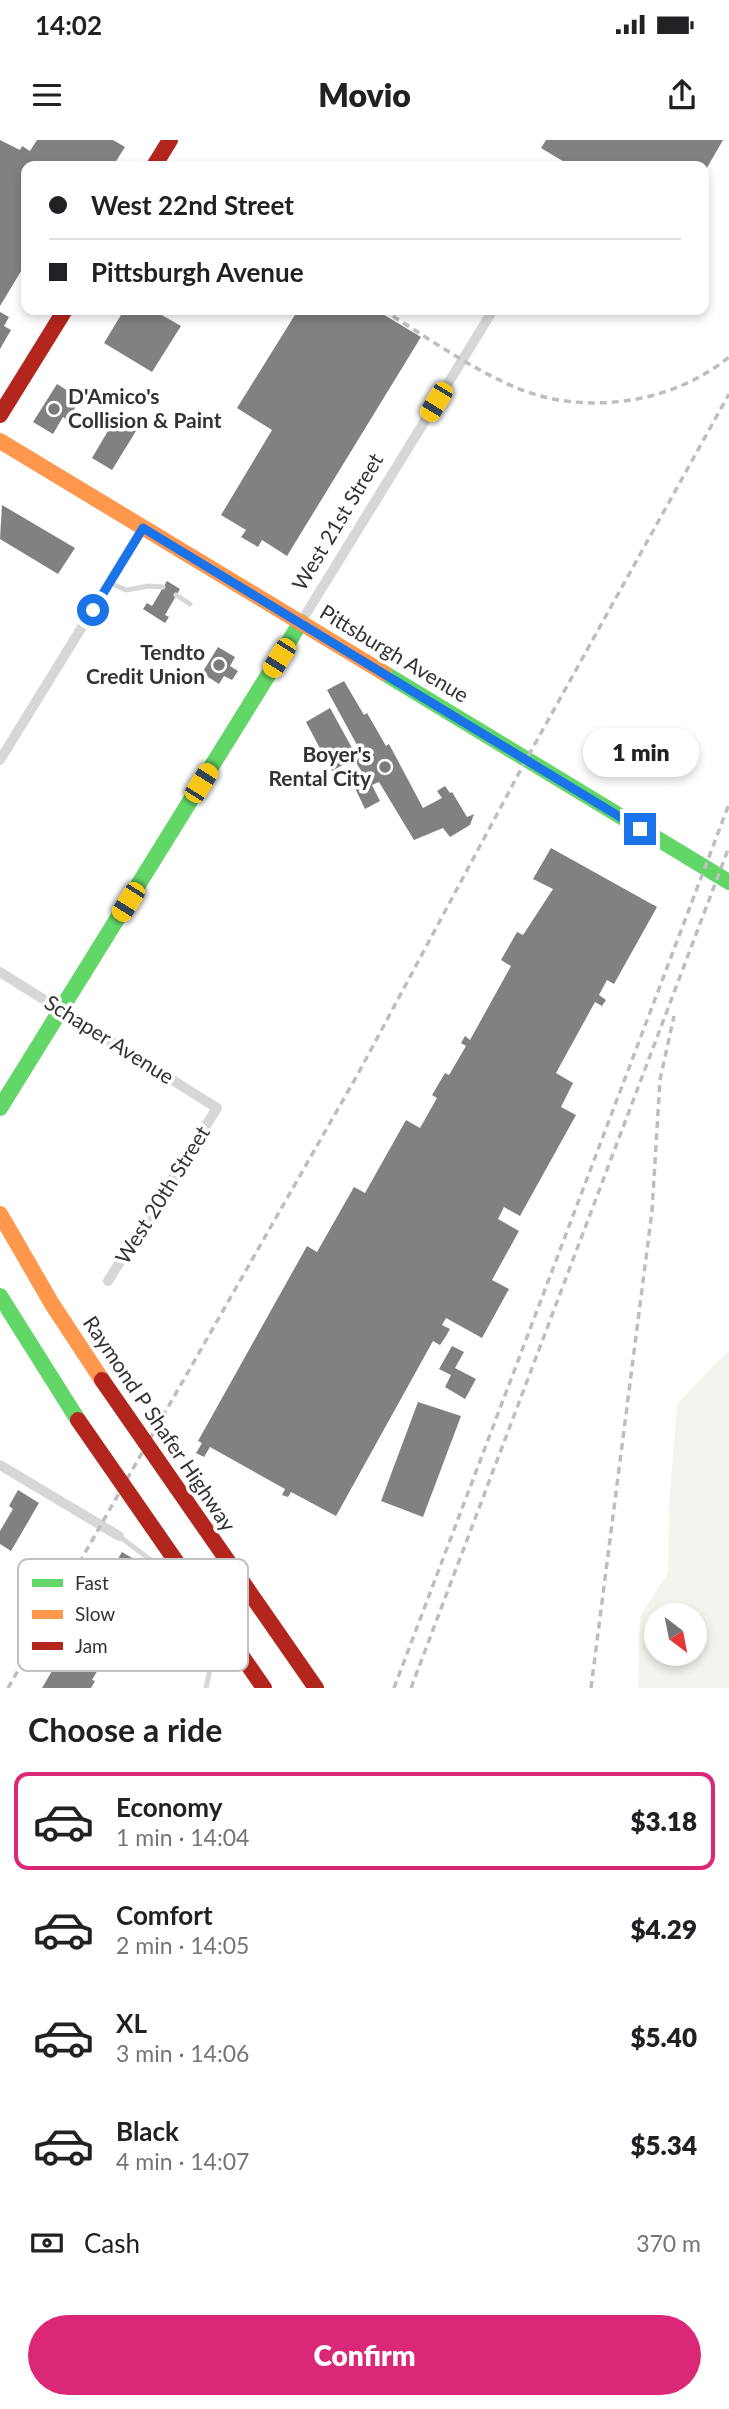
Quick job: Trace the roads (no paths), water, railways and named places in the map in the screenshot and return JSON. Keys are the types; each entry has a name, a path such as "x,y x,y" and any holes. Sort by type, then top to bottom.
{"main road":[{"path":"157,161 170,140"},
{"path":"0,415 62,315"},
{"name":"Pittsburgh Avenue","path":"0,441 729,882"},
{"name":"West 21st Street","path":"0,1108 301,622"},
{"name":"Raymond P Shafer Highway","path":"0,1214 52,1304 226,1559"},
{"path":"0,1296 78,1420 174,1559"},
{"name":"Raymond P Shafer Highway","path":"248,1590 316,1688"},
{"path":"248,1665 264,1688"}],"street":[{"name":"West 21st Street","path":"301,622 489,315"},
{"path":"0,760 143,528"},
{"name":"Schaper Avenue","path":"0,972 217,1108"},
{"name":"West 20th Street","path":"108,1281 217,1108"},
{"path":"0,1465 119,1536"}],"lane":[{"path":"110,583 126,590 149,586 163,587"},
{"path":"176,596 190,604"},
{"path":"119,1536 149,1559"}],"railway":[{"path":"391,315 500,380 543,397 570,402 627,401 655,395 681,386 729,357"},
{"path":"82,1559 359,1072 526,760 729,394"},
{"path":"394,1688 729,804"},
{"path":"411,1688 729,847"},
{"path":"591,1688 652,1211 660,1080 674,1016"},
{"path":"8,1688 18,1670"}],"place":[{"name":"D'Amico's Collision & Paint","path":"54,409"},
{"name":"Tendto Credit Union","path":"219,665"},
{"name":"Boyer's Rental City","path":"385,767"}]}
